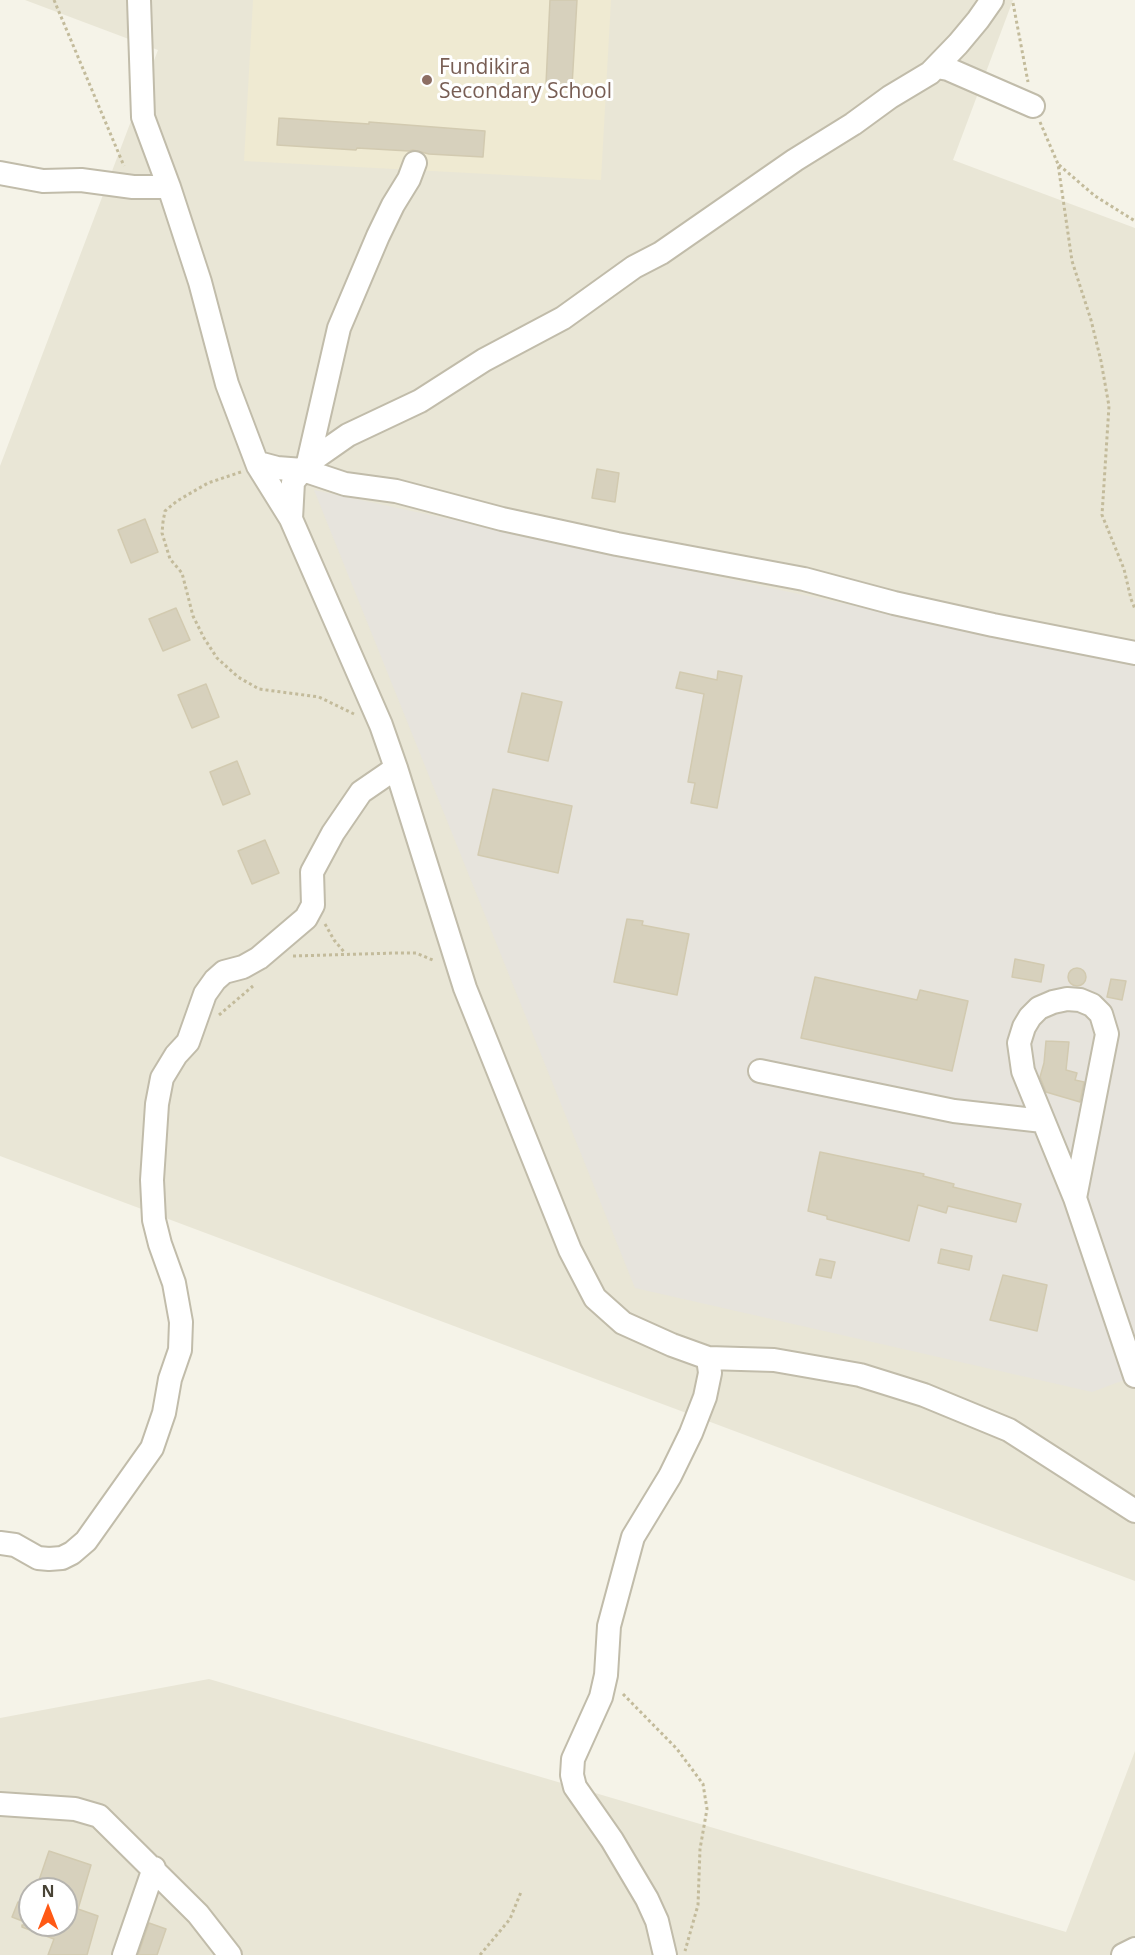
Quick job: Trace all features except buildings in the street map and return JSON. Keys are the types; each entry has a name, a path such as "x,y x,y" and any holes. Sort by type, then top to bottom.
{"street":[{"path":"139,0 143,117 170,187 200,282 227,384 258,466 291,519 381,725 465,988 570,1250 595,1298 623,1323 708,1358 774,1360 849,1373 924,1395 1009,1430 1135,1511"},
{"path":"291,519 293,482 305,467 348,435 420,400 484,360 563,318 618,277 661,253 795,160 937,67 978,20 992,0"},
{"path":"937,67 948,69 1034,105"},
{"path":"305,467 339,328 378,236 409,179 415,163"},
{"path":"0,172 43,181 81,180 133,187 170,187"},
{"path":"258,466 262,464 277,468 305,467 345,484 396,491 514,522 804,579 894,603 1135,653"},
{"path":"0,1543 15,1545 38,1558 62,1558 72,1553 86,1541 152,1448 164,1413 170,1379 180,1350 181,1322 174,1283 154,1220 152,1180 157,1104 162,1078 176,1055 188,1042 205,994 214,980 224,972 243,967 259,958 306,918 313,905 312,872 333,833 361,792 396,768"},
{"path":"1075,1198 1107,1034 1101,1014 1092,1005 1080,1000 1066,999 1039,1008 1030,1017 1019,1043 1023,1071 1075,1198 1135,1376"},
{"path":"760,1071 954,1111 1043,1121"},
{"path":"665,1955 657,1921 647,1899 612,1839 575,1786 573,1760 601,1697 606,1675 609,1626 633,1537 670,1476 691,1433 705,1396 710,1373 708,1358"},
{"path":"0,1804 75,1809 99,1816 198,1914 230,1955"},
{"path":"124,1955 154,1868"},
{"path":"1123,1955 1135,1949"}],"path":[{"path":"54,0 133,187"},
{"path":"1012,0 1018,39 1034,105 1058,164 1072,261 1091,320 1101,361 1109,406 1102,515 1124,569 1135,609"},
{"path":"1058,164 1095,196 1135,221"},
{"path":"258,466 208,483 177,501 165,511 162,533 166,548 170,559 182,573 193,616 217,658 238,677 259,689 319,697 381,725"},
{"path":"313,905 334,940 346,954"},
{"path":"290,957 416,953 428,956 438,963"},
{"path":"219,1016 256,982"},
{"path":"606,1675 677,1749 703,1784 706,1809 700,1849 698,1905 683,1955"},
{"path":"480,1955 510,1919 520,1892"}],"shaded area":[{"path":"25,0 1013,0 953,160 1135,228 1135,1581 0,1156 0,466 158,50"},
{"name":"Fundikira Secondary School","path":"253,0 611,0 601,180 244,161"},
{"path":"314,490 1135,666 1135,1376 1092,1392 635,1288"},
{"path":"209,1679 1066,1932 1135,1751 1135,1955 0,1955 0,1718"}],"place":[{"name":"Fundikira Secondary School","path":"427,80"}]}
